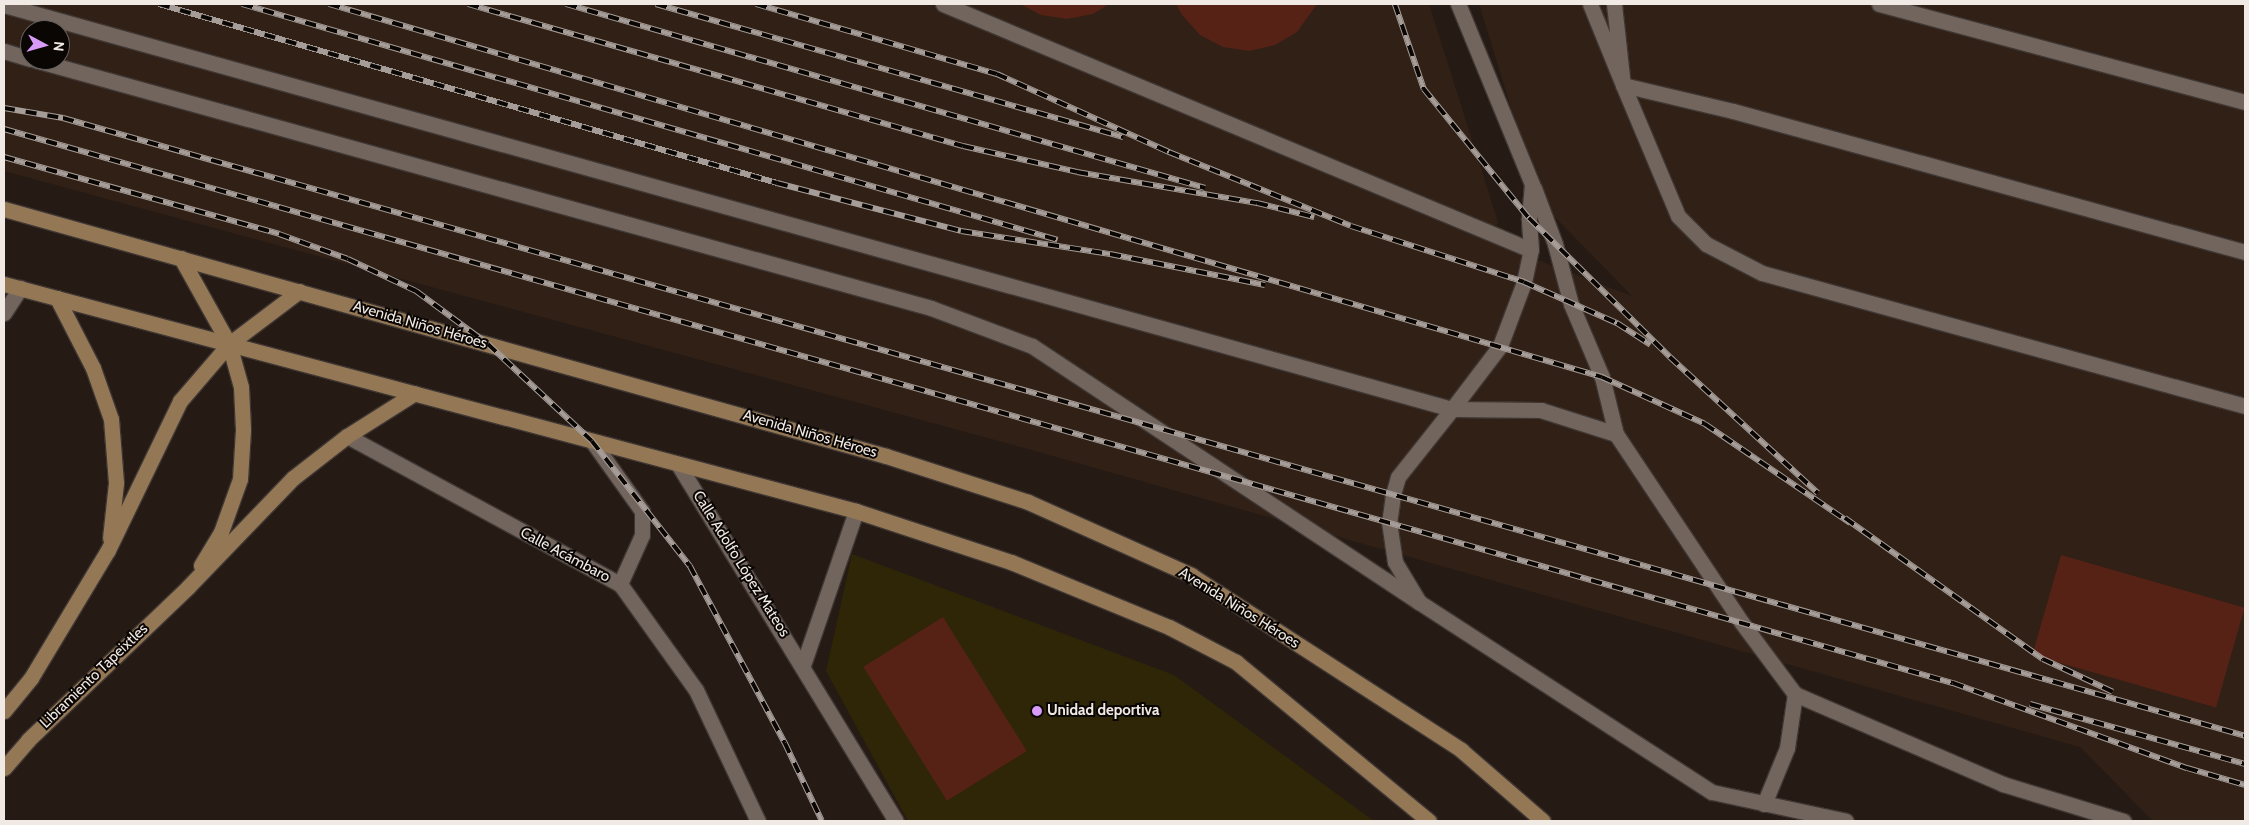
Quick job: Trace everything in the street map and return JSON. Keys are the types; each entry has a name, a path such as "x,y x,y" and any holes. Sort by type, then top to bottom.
{"main road":[{"name":"Avenida Niños Héroes","path":"4,209 886,456 1028,502 1191,575 1461,750 1543,821"},
{"path":"181,258 229,344 241,387 244,430 240,479 221,532 188,587"},
{"path":"4,284 856,512 1011,562 1169,627 1228,658 1363,764 1429,821"},
{"path":"4,711 31,678 108,550 180,401 229,344 299,291"},
{"path":"57,298 93,368 110,419 116,483 108,550"},
{"path":"188,587 293,478 347,436 416,394"},
{"name":"Libramiento Tapeixtles","path":"4,768 28,740 188,587"}],"street":[{"path":"943,4 1531,250"},
{"path":"1458,4 1555,244 1572,304 1602,377 1616,434 1742,623 1795,694 2002,784 2123,821"},
{"path":"1590,4 1678,216 1706,244 1762,272 2245,406"},
{"path":"1614,4 1623,85"},
{"path":"1879,4 2245,102"},
{"path":"4,5 1452,409 1541,410 1616,434"},
{"path":"4,51 20,55"},
{"path":"70,70 931,308 1032,346 1419,602 1712,792 1846,821"},
{"path":"1623,85 1733,111 2245,252"},
{"path":"1419,602 1395,562 1389,522 1393,495 1398,477 1500,346 1524,282 1531,250 1528,218 1532,184"},
{"path":"4,313 20,288"},
{"name":"Calle Acámbaro","path":"347,436 620,584 696,690 758,821"},
{"path":"592,441 642,511 642,535 620,584"},
{"name":"Calle Adolfo López Mateos","path":"678,464 803,665 896,821"},
{"name":"Calle Adolfo López Mateos","path":"803,665 856,512"},
{"path":"1764,804 1787,748 1795,694"}],"shaded area":[{"path":"4,4 1429,4 1498,222 1493,243 1632,296 1540,202 1479,4 2245,4 2245,821 2153,821 2080,747 1028,449 4,171"},
{"name":"Unidad deportiva","path":"852,554 1174,675 1374,821 908,821 826,671"}],"building":[{"path":"1020,4 1109,4 1093,14 1067,19 1041,15"},
{"path":"1176,4 1317,4 1297,32 1275,45 1249,51 1223,47 1200,35 1182,15"},
{"path":"2061,555 2245,608 2216,708 2032,655"},
{"path":"943,617 1027,751 947,801 863,667"}],"railway":[{"path":"159,4 777,183 961,231 1110,254 1265,285"},
{"path":"242,4 1058,240"},
{"path":"329,4 1602,377 1705,424 1850,523"},
{"path":"468,4 963,146 1077,172 1257,203 1314,217"},
{"path":"566,4 1205,188"},
{"path":"656,4 1123,137"},
{"path":"756,4 997,74 1169,152 1351,226 1524,282 1617,323 1651,345"},
{"path":"1395,4 1424,89 1529,218 1670,357 1818,493"},
{"path":"4,108 63,118 2245,736"},
{"path":"4,129 1953,683 2187,768 2245,785"},
{"path":"4,157 279,234 348,259 416,291 488,344 592,441 690,566 785,743 822,821"},
{"path":"1845,518 2043,659 2113,692"},
{"path":"2030,704 2245,764"}],"place":[{"name":"Unidad deportiva","path":"1037,711"}]}
